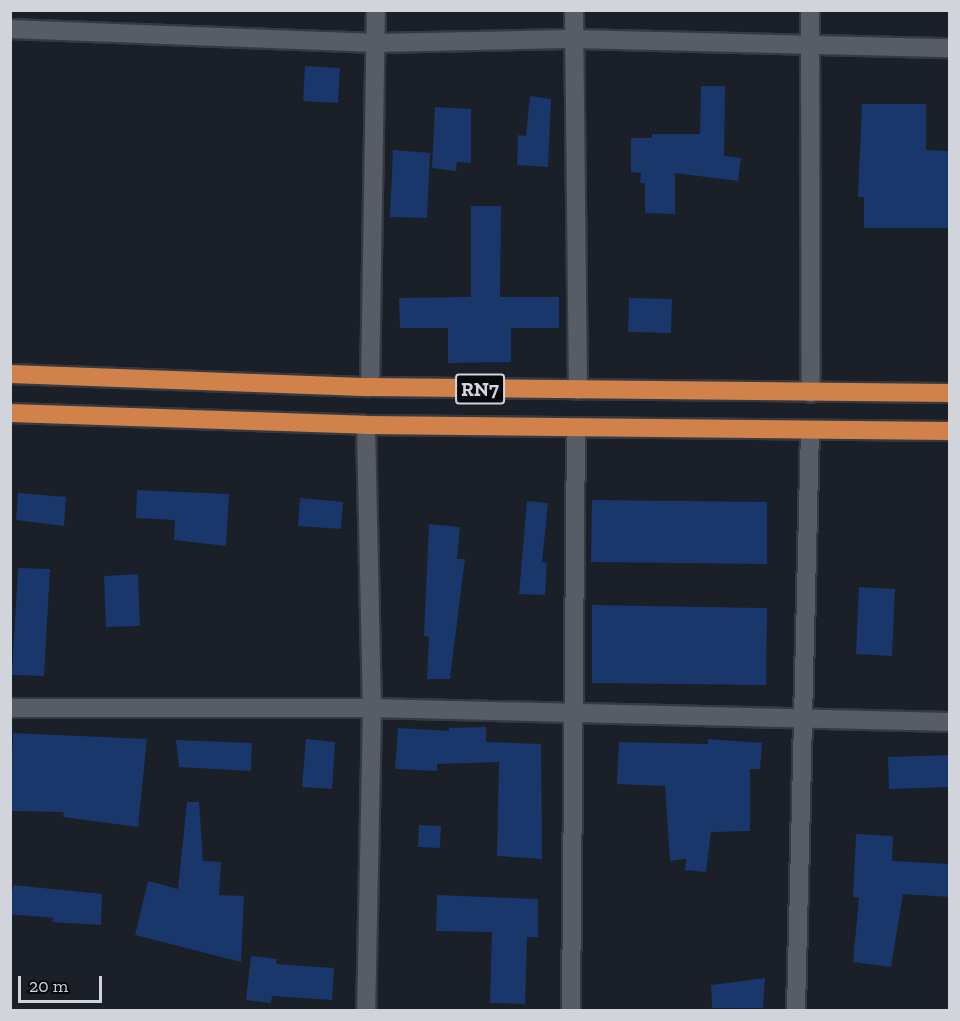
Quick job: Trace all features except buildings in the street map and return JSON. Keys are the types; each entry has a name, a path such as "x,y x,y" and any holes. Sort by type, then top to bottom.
{"highway":[{"name":"RN7","path":"10,374 370,387 950,393"},
{"name":"RN7","path":"10,413 366,425 950,431"}],"street":[{"path":"370,387 376,10"},
{"path":"574,10 578,390"},
{"path":"810,10 811,393"},
{"path":"10,29 376,43 574,39 950,48"},
{"path":"366,425 372,708 366,1011"},
{"path":"571,1011 571,715 576,428"},
{"path":"796,1011 801,719 810,430"},
{"path":"10,708 372,708 571,715 950,722"}]}
